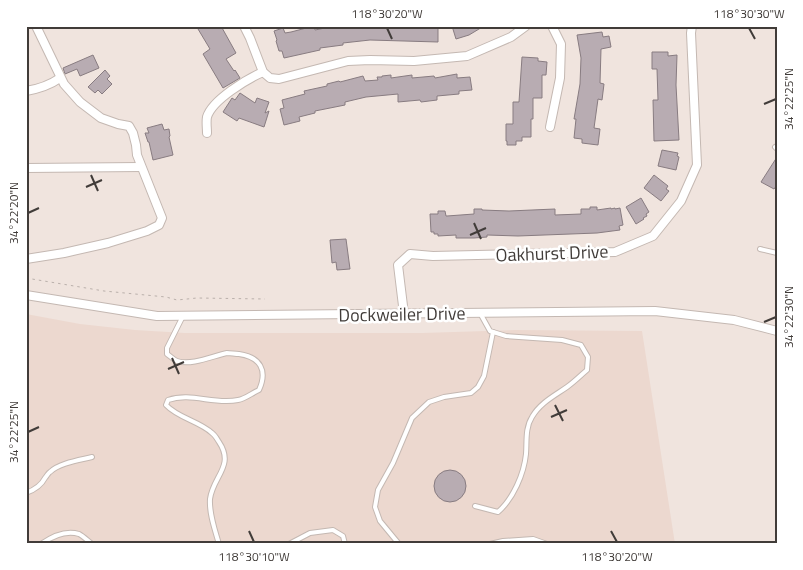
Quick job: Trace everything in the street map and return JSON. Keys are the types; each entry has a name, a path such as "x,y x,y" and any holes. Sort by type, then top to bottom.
{"street":[{"path":"26,259 108,243 154,228 161,222 162,218 137,156 133,133 129,126 109,121 95,114 74,97 60,78 36,26"},
{"path":"244,26 263,72 270,78 279,79 348,62 370,60 414,61 467,56 511,37 526,26"},
{"path":"550,127 560,78 561,53 561,44 552,26"},
{"name":"Oakhurst Drive","path":"404,314 398,265 410,254 433,256 615,252 653,236 681,201 697,166 692,26"},
{"path":"207,133 206,119 211,108 246,80 263,72"},
{"path":"26,91 42,87 60,78"},
{"path":"26,168 142,167"},
{"name":"Dockweiler Drive","path":"26,295 157,316 655,311 734,320 777,331"}],"lane":[{"path":"760,249 777,253"},
{"path":"475,506 498,512 505,506 522,475 526,455 526,437 531,418 544,402 567,387 587,370 588,357 581,345 562,340 506,336 490,331 480,313"},
{"path":"183,316 167,348 167,354 177,361 192,362 229,353 248,356 259,362 262,370 259,390 239,400 212,400 185,396 168,400 166,405 212,433 225,453 224,466 210,498 210,510 219,544"},
{"path":"399,544 380,521 375,507 378,490 393,463 412,418 429,402 444,397 471,393 478,388 484,376 493,332"},
{"path":"26,493 38,488 49,472 58,467 92,457"},
{"path":"289,544 310,533 333,530 343,536 345,544"},
{"path":"41,544 50,538 66,534 80,534 92,544"},
{"path":"490,544 533,539 547,544"}],"path":[{"path":"26,278 104,291 166,297 177,300 196,298 265,299"}],"shaded area":[{"path":"26,314 80,324 185,333 422,333 515,330 642,331 675,544 26,544"}],"building":[{"path":"202,26 221,26 236,53 226,59 240,78 223,88 203,54 210,49 198,29"},
{"path":"314,26 315,30 335,26 438,26 438,42 370,40 343,43 343,45 320,48 320,50 284,58 282,51 279,51 274,31 283,28 285,33"},
{"path":"452,26 484,26 469,35 456,39"},
{"path":"602,32 603,37 609,36 611,47 601,49 600,83 604,84 602,100 598,99 594,128 600,129 598,145 582,143 582,139 574,138 576,119 574,119 580,84 581,58 577,35"},
{"path":"652,52 668,52 668,56 677,55 676,85 679,140 654,141 653,100 658,100 657,69 652,69"},
{"path":"93,55 99,68 80,76 77,69 65,74 63,68"},
{"path":"522,57 538,58 538,61 547,62 546,75 542,75 542,98 533,98 531,137 522,137 522,141 516,141 516,145 507,145 506,124 513,124 513,102 519,102"},
{"path":"105,70 110,76 107,79 112,84 102,94 98,90 95,93 88,87"},
{"path":"457,74 457,78 470,77 472,90 459,91 459,94 437,96 437,100 421,102 420,100 398,102 398,94 366,97 345,102 345,105 315,111 315,113 299,117 300,121 284,125 280,109 284,108 282,100 305,94 304,91 363,76 365,81 378,80 377,77 391,75 391,78 412,75 412,78 434,76 435,78"},
{"path":"240,93 255,103 257,98 269,102 265,113 269,111 264,127 239,118 237,121 223,112 232,98 235,100"},
{"path":"162,124 164,130 169,129 173,155 153,160 145,133 149,133 147,128"},
{"path":"662,150 678,153 676,170 658,166"},
{"path":"777,157 777,185 774,189 761,182"},
{"path":"654,175 668,186 666,189 669,191 661,201 644,188"},
{"path":"641,198 649,212 644,219 636,224 626,207"},
{"path":"590,207 597,207 597,210 620,208 623,225 619,226 620,230 597,233 518,236 487,235 487,237 474,238 456,238 456,235 438,236 438,234 431,232 430,214 438,214 438,211 445,211 447,216 474,214 474,209 509,211 555,209 555,215 581,214 581,209 590,209"},
{"path":"346,239 350,269 337,270 336,262 332,263 330,240"},
{"path":"450,470 456,471 461,475 465,480 465,492 461,497 456,501 450,502 444,501 439,497 435,492 434,486 435,480 439,475 444,471"}]}
